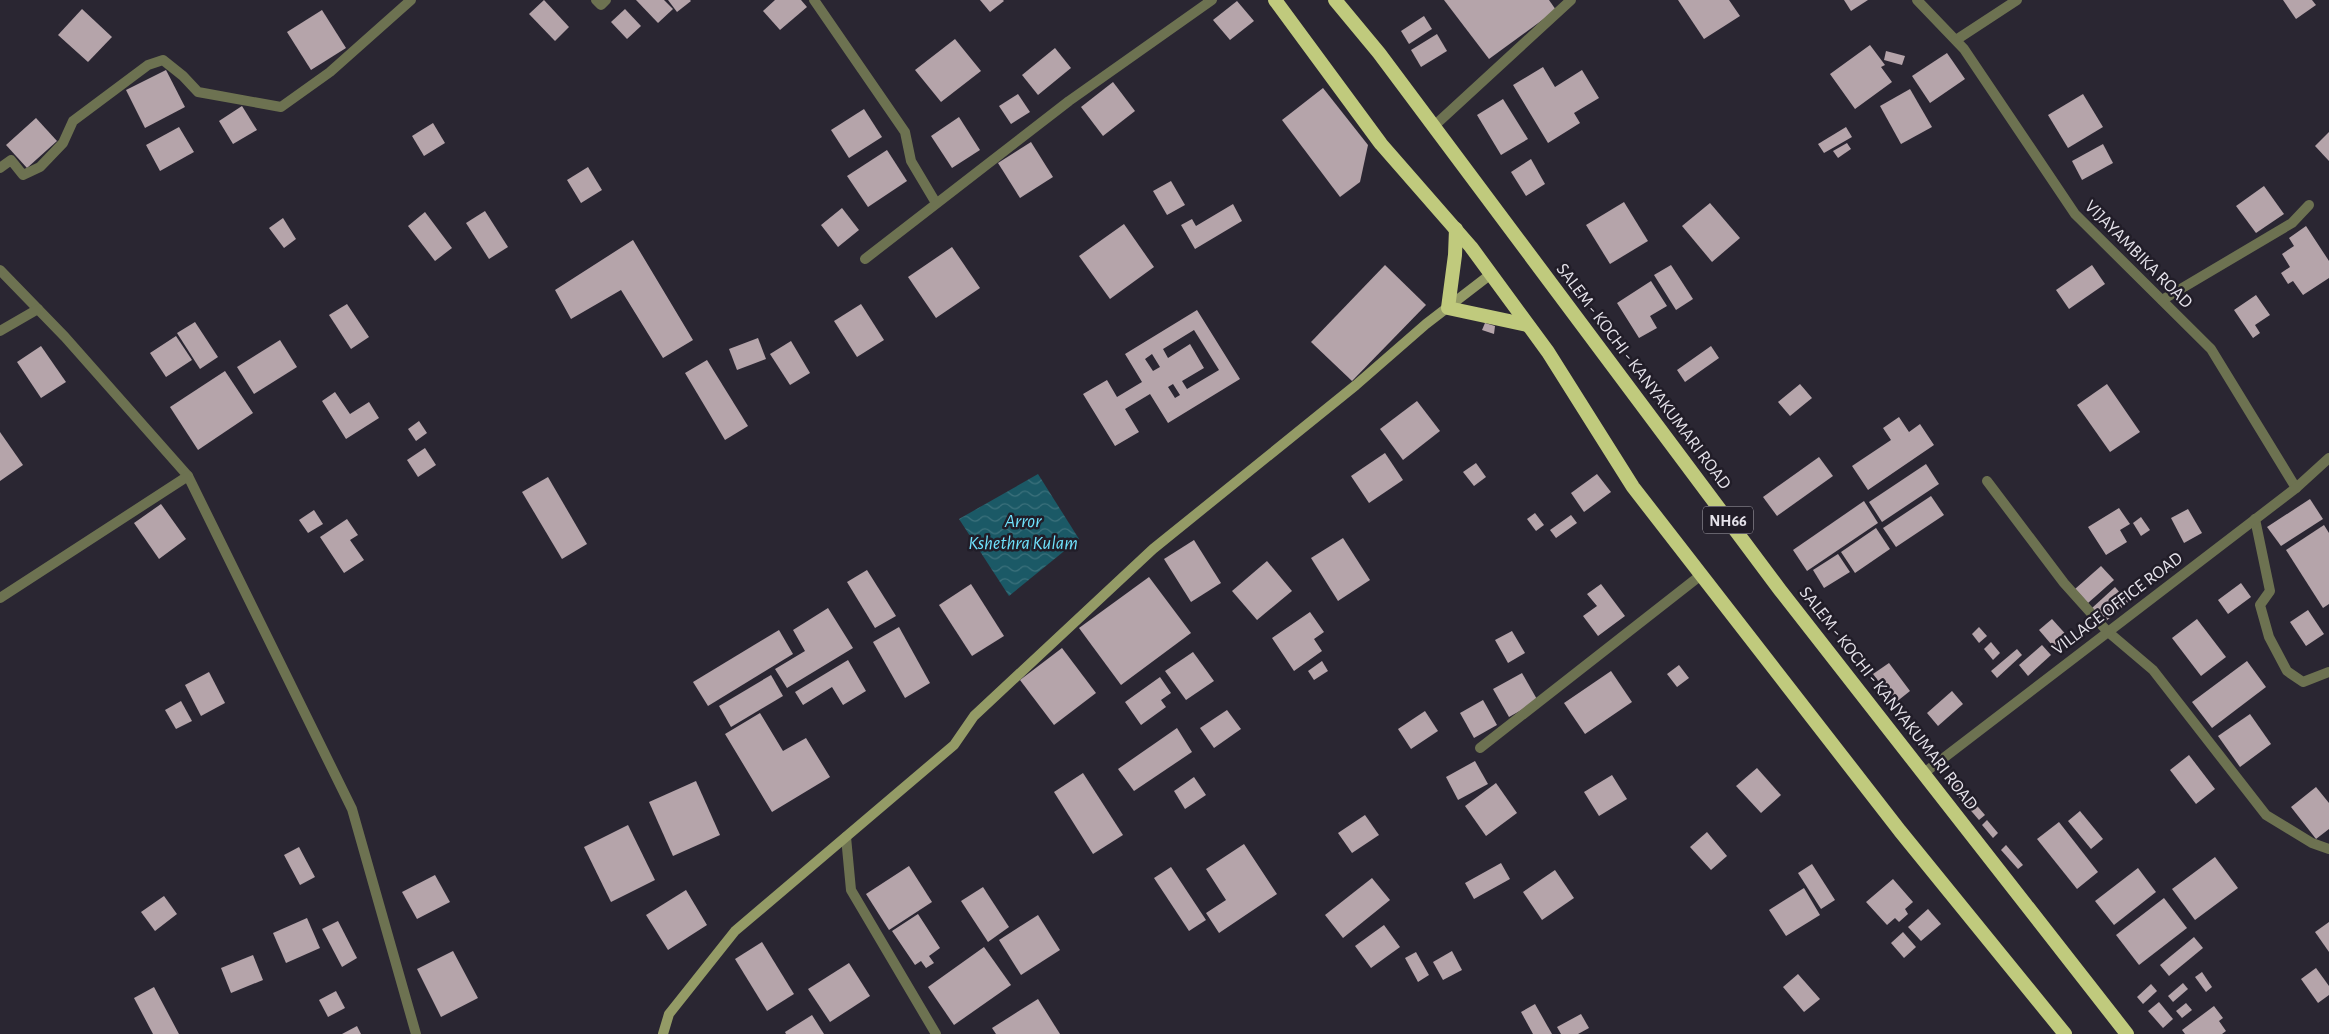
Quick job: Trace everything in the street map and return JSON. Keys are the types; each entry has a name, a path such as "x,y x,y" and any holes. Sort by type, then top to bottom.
{"highway":[{"path":"1275,0 1381,144 1456,229 1491,274 1548,352 1633,487 1900,831 2065,1034"},
{"name":"SALEM - KOCHI - KANYAKUMARI ROAD","path":"1335,0 1379,53 1780,590 2128,1034"},
{"path":"1456,229 1455,255 1448,308 1527,324"}],"main road":[{"path":"663,1034 669,1014 736,931 954,745 974,716 1154,549 1491,274"}],"street":[{"path":"0,168 11,160 23,175 40,167 63,144 73,121 148,65 163,60 183,76 198,92 281,107 330,72 411,0"},
{"path":"596,0 601,5 606,0"},
{"path":"814,0 905,132 911,161 936,203"},
{"path":"866,259 1069,101 1212,0"},
{"path":"1434,126 1571,0"},
{"name":"VIJAYAMBIKA ROAD","path":"1917,0 1964,49 2075,214 2212,349 2296,488"},
{"path":"1956,40 2017,0"},
{"path":"2162,300 2292,223 2309,205"},
{"path":"0,270 38,309 188,476 352,809 416,1034"},
{"path":"0,331 38,309"},
{"name":"VILLAGE OFFICE ROAD","path":"1924,773 2296,488 2329,458"},
{"path":"0,598 188,476"},
{"path":"1986,481 2064,583 2107,631 2153,670 2266,815 2312,843 2329,849"},
{"path":"2255,519 2270,591 2260,605 2269,637 2287,671 2303,682 2329,672"},
{"path":"1480,748 1701,575"},
{"path":"846,837 851,890 936,1034"}],"water":[{"name":"Arror Kshethra Kulam","path":"1038,474 1079,539 1009,596 959,519"}],"building":[{"path":"544,0 569,27 555,41 529,14"},
{"path":"636,0 664,0 673,9 658,23"},
{"path":"668,0 690,0 691,1 677,12"},
{"path":"775,0 801,0 807,7 780,30 763,11"},
{"path":"980,0 1003,0 1004,1 990,12"},
{"path":"1444,0 1549,0 1556,10 1489,59"},
{"path":"1678,0 1729,0 1740,16 1704,39"},
{"path":"1844,0 1868,0 1851,11"},
{"path":"2283,0 2312,0 2316,5 2296,19"},
{"path":"1237,1 1254,21 1230,40 1213,20"},
{"path":"82,9 112,37 88,62 58,35"},
{"path":"625,9 641,26 627,39 611,22"},
{"path":"322,10 346,48 311,70 287,32"},
{"path":"1424,16 1432,29 1409,44 1401,31"},
{"path":"1437,34 1447,51 1421,67 1411,50"},
{"path":"955,39 981,71 941,102 915,70"},
{"path":"1870,45 1885,65 1881,67 1892,82 1855,109 1830,74"},
{"path":"1055,48 1071,68 1038,95 1022,75"},
{"path":"1886,51 1905,56 1902,65 1884,60"},
{"path":"1947,53 1965,79 1930,103 1912,76"},
{"path":"1543,67 1555,87 1582,70 1599,98 1574,113 1580,123 1548,143 1513,85"},
{"path":"166,70 185,107 145,128 126,90"},
{"path":"1113,82 1135,111 1103,136 1081,107"},
{"path":"1323,88 1368,145 1360,182 1340,197 1282,120"},
{"path":"1910,89 1932,127 1901,144 1880,106"},
{"path":"1018,94 1030,112 1011,124 999,106"},
{"path":"2083,94 2103,127 2068,148 2048,115"},
{"path":"1503,99 1528,139 1501,155 1477,115"},
{"path":"242,106 257,130 233,144 219,121"},
{"path":"864,109 882,137 849,158 831,130"},
{"path":"959,117 980,150 952,168 931,136"},
{"path":"36,118 57,141 27,168 6,145"},
{"path":"433,123 445,143 424,156 412,136"},
{"path":"179,127 194,152 160,171 146,145"},
{"path":"1846,127 1852,137 1824,153 1818,144"},
{"path":"2329,132 2329,161 2315,146"},
{"path":"1031,142 1053,177 1020,198 998,163"},
{"path":"1847,143 1851,149 1838,158 1833,151"},
{"path":"2103,144 2113,163 2082,180 2072,161"},
{"path":"887,150 907,181 868,207 847,176"},
{"path":"1531,159 1545,184 1526,196 1511,172"},
{"path":"588,167 602,190 581,203 567,180"},
{"path":"1171,181 1185,205 1167,215 1153,191"},
{"path":"2264,186 2284,214 2256,233 2236,206"},
{"path":"1624,202 1648,241 1610,264 1586,225"},
{"path":"1710,203 1740,238 1712,262 1682,226"},
{"path":"1233,204 1242,221 1195,249 1181,225 1192,219 1196,226"},
{"path":"842,208 859,230 838,247 821,225"},
{"path":"485,211 508,247 489,259 466,223"},
{"path":"425,212 452,248 435,261 408,226"},
{"path":"283,218 296,239 284,248 269,228"},
{"path":"1124,224 1154,267 1110,299 1079,256"},
{"path":"2306,226 2329,261 2329,278 2303,295 2293,281 2288,284 2281,273 2290,267 2282,254 2294,246 2289,238"},
{"path":"633,240 693,340 663,358 621,290 571,319 555,290"},
{"path":"952,247 980,288 936,318 908,277"},
{"path":"1385,265 1426,305 1352,381 1311,342"},
{"path":"1671,265 1693,299 1676,310 1654,275"},
{"path":"2092,265 2105,284 2069,309 2056,290"},
{"path":"1651,281 1667,306 1650,316 1657,328 1639,338 1617,303"},
{"path":"2256,295 2270,315 2255,325 2260,333 2253,338 2234,310"},
{"path":"347,304 369,337 351,349 329,315"},
{"path":"861,304 884,340 857,357 834,321"},
{"path":"1197,310 1240,379 1168,423 1150,394 1125,409 1139,432 1115,446 1083,394 1107,380 1117,397 1142,382 1125,354","holes":["1194,330 1219,370 1187,389 1182,381 1204,368 1190,344 1168,358 1163,349","1152,354 1160,367 1153,371 1145,359","1173,384 1180,395 1175,398 1168,387"]},
{"path":"195,322 218,357 200,369 177,333"},
{"path":"1485,323 1495,326 1494,334 1482,330"},
{"path":"176,336 192,360 166,377 150,353"},
{"path":"758,338 766,359 737,370 729,349"},
{"path":"280,340 297,367 254,394 237,367"},
{"path":"791,341 810,373 790,385 770,354"},
{"path":"41,346 66,382 41,398 17,362"},
{"path":"1711,346 1719,358 1685,382 1677,370"},
{"path":"707,360 748,426 725,440 685,373"},
{"path":"225,371 253,413 198,450 170,407"},
{"path":"1800,384 1812,398 1790,416 1778,402"},
{"path":"2107,384 2140,432 2110,452 2077,405"},
{"path":"335,392 350,414 369,402 379,418 346,439 322,401"},
{"path":"1417,401 1440,431 1403,460 1380,429"},
{"path":"1899,417 1909,432 1920,424 1934,445 1868,490 1852,466 1891,440 1883,428"},
{"path":"419,421 427,433 416,441 408,429"},
{"path":"0,432 23,465 0,481"},
{"path":"425,448 436,465 418,477 407,460"},
{"path":"1385,453 1403,480 1369,503 1351,476"},
{"path":"1819,457 1833,476 1777,516 1763,497"},
{"path":"1476,463 1486,477 1474,486 1463,472"},
{"path":"1926,464 1939,484 1882,522 1869,502"},
{"path":"1597,474 1611,492 1584,512 1571,493"},
{"path":"548,477 587,544 562,559 522,492"},
{"path":"1931,496 1944,515 1896,547 1883,528"},
{"path":"2310,499 2323,519 2281,546 2267,527"},
{"path":"1864,501 1878,523 1807,571 1793,550"},
{"path":"161,504 186,539 159,559 134,523"},
{"path":"2119,508 2130,524 2120,530 2127,542 2106,555 2088,527"},
{"path":"2188,509 2202,533 2184,543 2171,518"},
{"path":"314,510 323,524 308,533 299,520"},
{"path":"1535,513 1544,525 1536,531 1527,519"},
{"path":"1571,515 1577,523 1556,538 1550,530"},
{"path":"2141,517 2150,530 2141,536 2133,523"},
{"path":"347,519 358,535 350,540 364,560 344,573 320,537"},
{"path":"2324,525 2329,533 2329,604 2323,608 2286,550"},
{"path":"1876,528 1890,549 1855,573 1841,552"},
{"path":"1343,538 1370,580 1338,601 1311,558"},
{"path":"1194,540 1221,583 1191,602 1164,559"},
{"path":"1838,554 1850,572 1824,588 1813,570"},
{"path":"1267,561 1292,591 1257,620 1232,591"},
{"path":"2101,566 2114,580 2088,603 2075,589"},
{"path":"867,570 896,616 875,628 847,582"},
{"path":"1149,577 1191,633 1121,685 1079,628"},
{"path":"2241,583 2251,597 2228,614 2218,600"},
{"path":"971,584 1004,636 972,656 939,605"},
{"path":"1601,584 1625,616 1598,636 1583,616 1597,606 1587,594"},
{"path":"2115,587 2128,602 2105,622 2092,608"},
{"path":"828,608 853,648 787,688 775,669 805,651 793,630"},
{"path":"2308,610 2324,634 2306,646 2290,622"},
{"path":"1310,612 1324,632 1314,639 1322,651 1294,671 1272,638"},
{"path":"2052,619 2070,639 2057,651 2039,630"},
{"path":"2197,619 2226,657 2201,676 2172,638"},
{"path":"899,627 930,683 905,698 873,642"},
{"path":"1979,627 1987,636 1979,643 1972,634"},
{"path":"779,630 793,654 708,706 693,682"},
{"path":"1512,631 1525,653 1508,663 1495,640"},
{"path":"1991,642 2000,653 1993,660 1984,649"},
{"path":"2042,645 2051,655 2028,676 2019,665"},
{"path":"1062,648 1096,693 1054,725 1020,680"},
{"path":"2017,649 2022,655 1997,678 1991,671"},
{"path":"1193,652 1214,681 1186,700 1165,671"},
{"path":"848,660 866,691 843,705 832,687 803,705 795,692"},
{"path":"1322,661 1328,671 1314,680 1308,671"},
{"path":"2247,661 2266,687 2212,728 2192,702"},
{"path":"1889,663 1910,691 1895,703 1873,674"},
{"path":"1679,665 1689,678 1677,687 1667,674"},
{"path":"1611,671 1632,702 1585,734 1564,703"},
{"path":"209,672 225,703 201,716 185,685"},
{"path":"1522,673 1538,701 1509,717 1493,689"},
{"path":"771,675 783,696 731,727 719,706"},
{"path":"1160,677 1171,693 1161,700 1166,707 1141,725 1125,702"},
{"path":"1952,691 1963,704 1938,726 1927,713"},
{"path":"1483,700 1497,725 1474,738 1460,713"},
{"path":"181,701 192,721 176,729 165,710"},
{"path":"1227,710 1241,729 1214,748 1200,728"},
{"path":"1425,711 1438,731 1411,749 1398,729"},
{"path":"760,713 783,751 806,738 830,777 772,812 725,734"},
{"path":"2250,714 2271,744 2240,767 2218,736"},
{"path":"1177,728 1192,752 1134,791 1118,769"},
{"path":"2189,755 2215,789 2196,804 2170,770"},
{"path":"1475,761 1488,784 1458,800 1446,777"},
{"path":"1757,768 1781,795 1761,813 1736,786"},
{"path":"1083,773 1123,835 1093,854 1054,792"},
{"path":"1612,775 1627,799 1599,816 1584,792"},
{"path":"1194,777 1206,795 1185,809 1174,791"},
{"path":"1952,777 1985,815 1979,820 1946,782"},
{"path":"696,781 720,835 673,856 649,802"},
{"path":"1496,783 1517,813 1486,836 1465,806"},
{"path":"2316,787 2329,803 2329,829 2316,839 2291,807"},
{"path":"2080,811 2103,839 2091,849 2068,821"},
{"path":"1365,815 1379,835 1352,853 1338,833"},
{"path":"1987,820 1998,833 1993,838 1982,825"},
{"path":"2059,822 2098,872 2077,889 2037,839"},
{"path":"628,825 655,880 611,902 584,847"},
{"path":"1707,832 1727,856 1711,870 1690,847"},
{"path":"1244,844 1277,894 1219,933 1206,913 1226,900 1206,869"},
{"path":"2006,845 2023,865 2018,869 2001,850"},
{"path":"299,847 315,877 300,885 284,855"},
{"path":"2215,857 2238,888 2195,920 2172,889"},
{"path":"1501,863 1510,879 1474,899 1465,883"},
{"path":"1812,864 1835,900 1821,909 1798,873"},
{"path":"909,866 932,902 889,930 866,894"},
{"path":"1171,867 1206,920 1189,931 1154,878"},
{"path":"2138,868 2156,892 2114,925 2095,901"},
{"path":"1555,870 1574,898 1542,920 1523,892"},
{"path":"435,875 450,902 417,919 402,892"},
{"path":"1372,878 1390,900 1343,938 1325,915"},
{"path":"1893,879 1913,902 1905,909 1908,914 1899,922 1895,918 1887,925 1866,902"},
{"path":"983,887 1009,927 988,942 961,901"},
{"path":"1804,888 1820,915 1786,936 1769,910"},
{"path":"686,890 707,925 668,950 646,915"},
{"path":"164,896 177,914 155,931 141,912"},
{"path":"2164,898 2187,928 2139,965 2116,935"},
{"path":"1928,909 1941,924 1921,941 1908,927"},
{"path":"918,914 940,948 929,956 934,963 926,968 921,961 915,965 892,931"},
{"path":"1038,915 1060,950 1021,975 999,940"},
{"path":"307,918 320,948 286,963 273,933"},
{"path":"338,921 357,958 342,967 322,929"},
{"path":"2329,922 2329,952 2315,932"},
{"path":"1384,925 1400,947 1371,968 1355,946"},
{"path":"1903,932 1916,947 1904,958 1891,943"},
{"path":"2194,937 2203,948 2169,976 2160,965"},
{"path":"762,942 794,994 767,1011 735,959"},
{"path":"984,947 1011,985 954,1025 928,987"},
{"path":"453,951 478,998 441,1017 417,969"},
{"path":"1452,951 1462,970 1443,980 1433,962"},
{"path":"1416,952 1429,975 1418,982 1405,958"},
{"path":"253,955 263,980 231,993 221,968"},
{"path":"849,963 870,996 830,1022 808,989"},
{"path":"2316,968 2329,986 2329,995 2318,1003 2301,979"},
{"path":"2202,972 2212,987 2206,992 2195,977"},
{"path":"1798,974 1820,999 1804,1012 1783,987"},
{"path":"2183,983 2188,989 2173,1002 2168,996"},
{"path":"2151,984 2157,991 2143,1004 2137,997"},
{"path":"154,987 179,1034 153,1034 134,998"},
{"path":"336,991 345,1008 328,1017 319,1000"},
{"path":"1038,999 1060,1034 996,1034 992,1028"},
{"path":"2159,1002 2173,1019 2163,1028 2148,1011"},
{"path":"2186,1003 2192,1010 2182,1018 2176,1011"},
{"path":"1535,1004 1552,1034 1533,1034 1521,1012"},
{"path":"2214,1006 2223,1018 2219,1021 2226,1031 2222,1034 2185,1034 2182,1030"},
{"path":"1581,1014 1589,1028 1578,1034 1561,1034 1557,1027"},
{"path":"812,1015 824,1034 786,1034 785,1032"},
{"path":"357,1026 361,1034 342,1034"}]}
